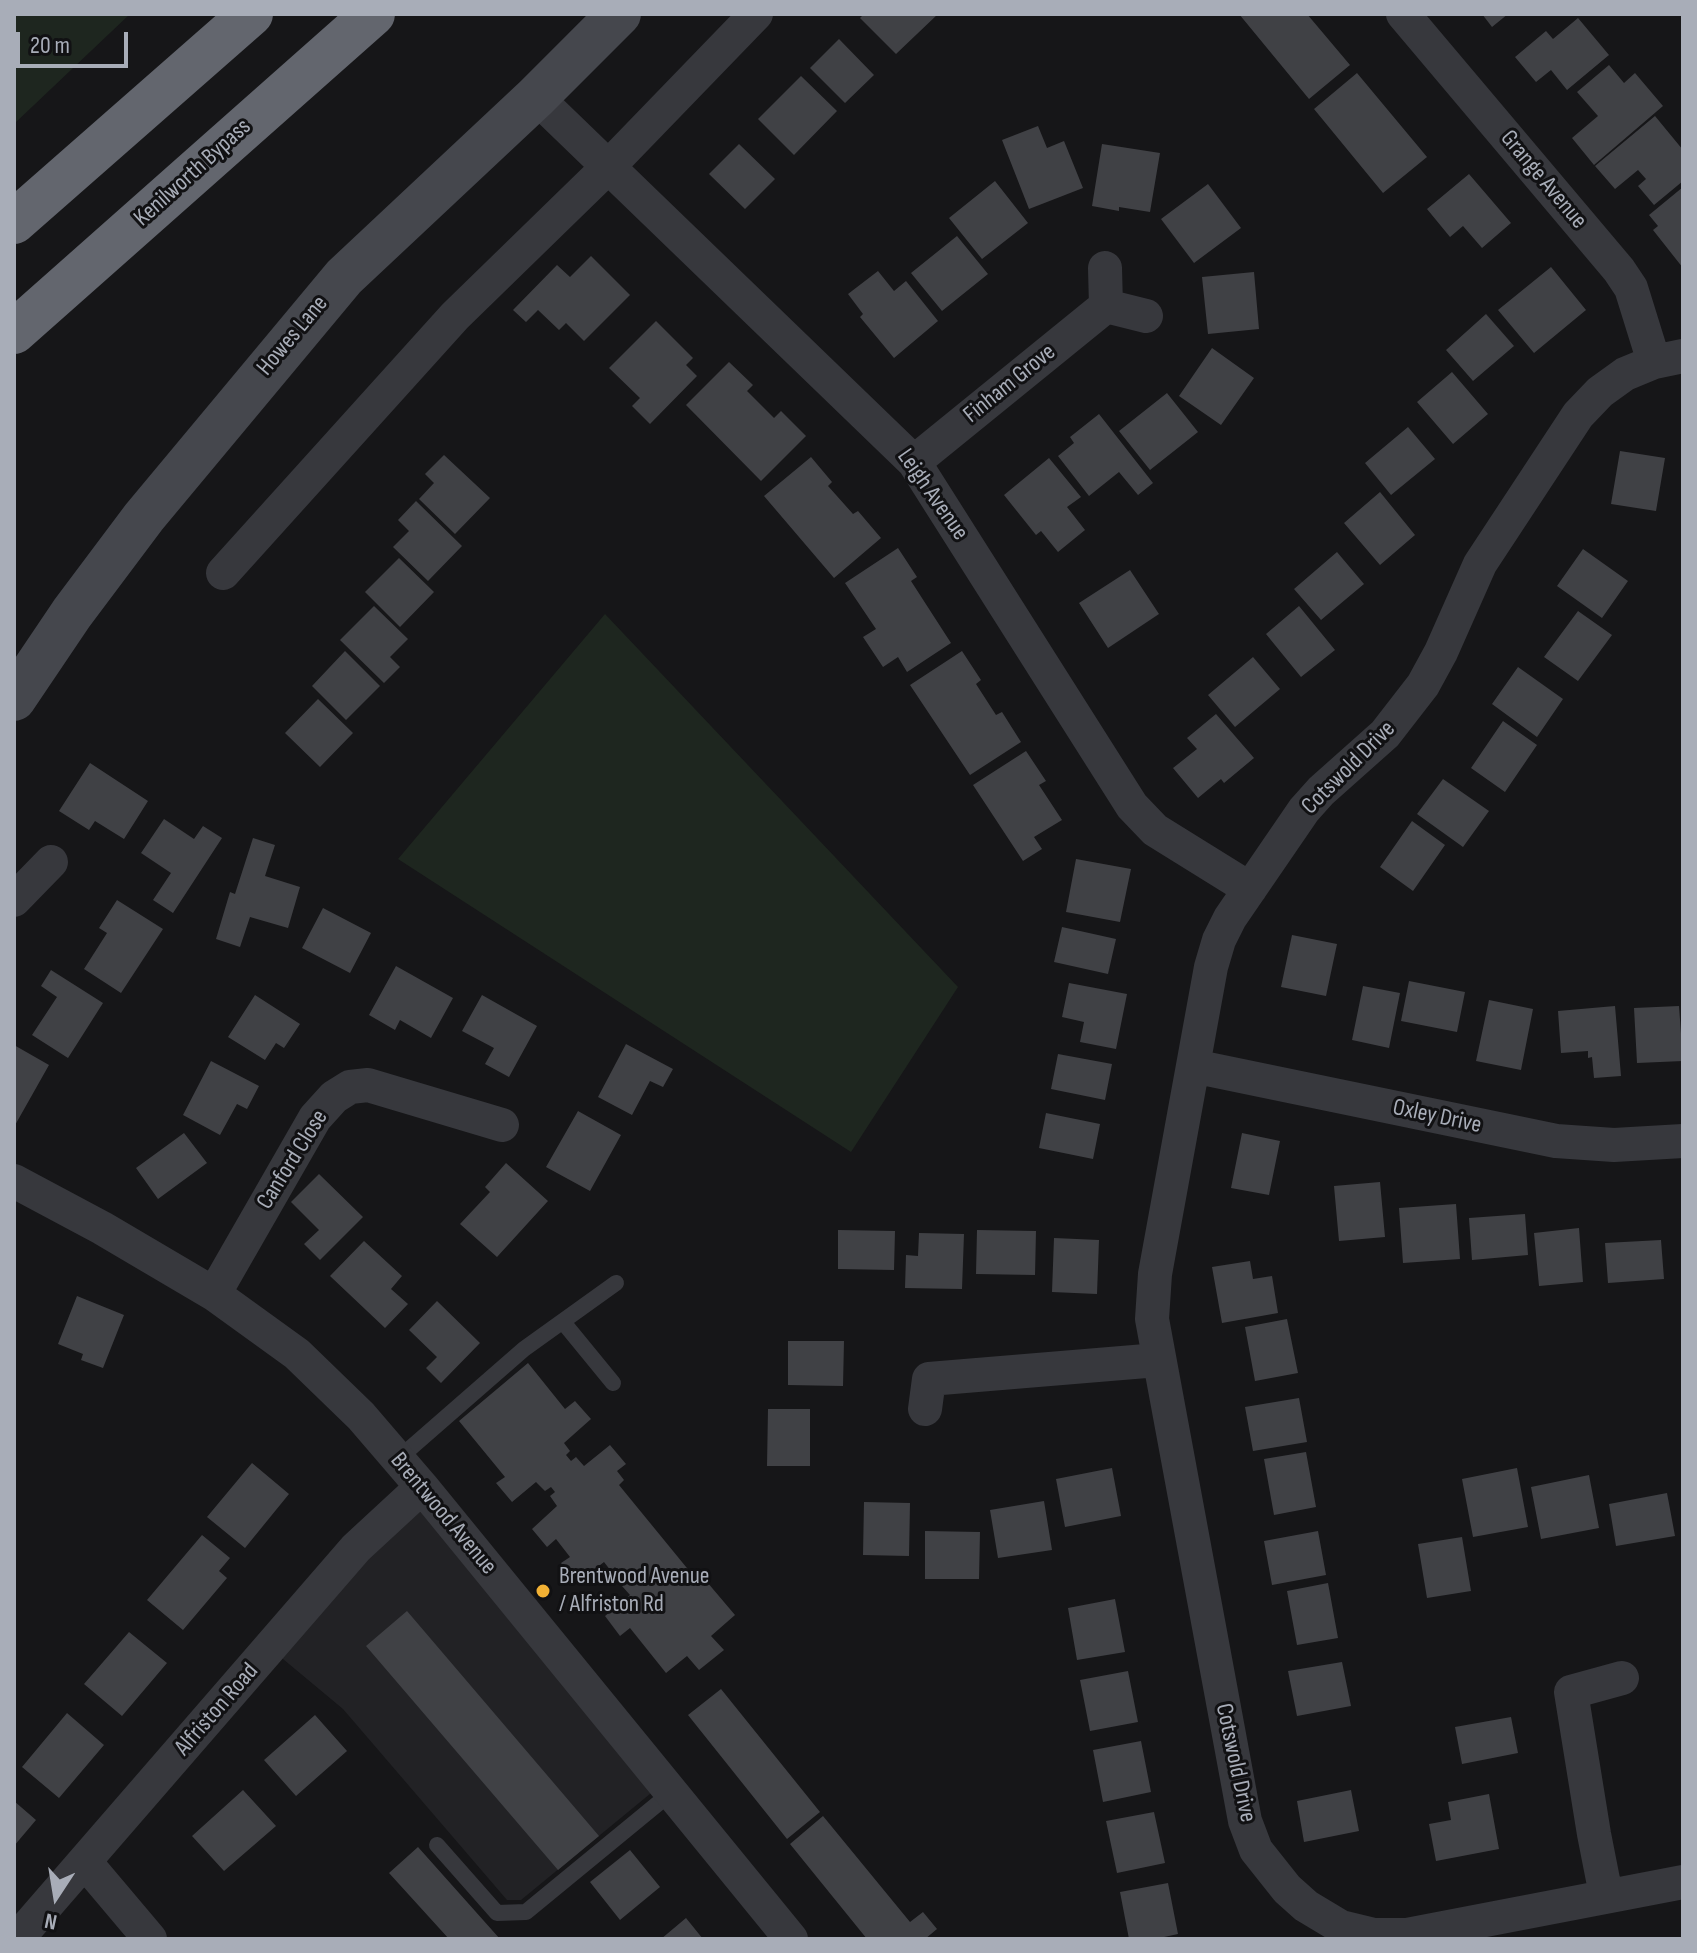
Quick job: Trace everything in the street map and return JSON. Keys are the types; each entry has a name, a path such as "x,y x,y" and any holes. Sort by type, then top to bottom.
{"highway":[{"path":"14,222 251,14"},
{"name":"Kenilworth Bypass","path":"14,332 373,14"}],"main road":[{"name":"Howes Lane","path":"14,699 72,613 144,517 344,277 536,97 619,14"}],"street":[{"path":"223,573 455,316 609,166 756,14"},
{"name":"Grange Avenue","path":"1403,14 1619,270 1669,359"},
{"name":"Leigh Avenue","path":"536,97 914,462 1132,806 1155,830 1250,889"},
{"path":"1105,268 1106,306 1146,316"},
{"name":"Finham Grove","path":"914,462 1106,306"},
{"name":"Cotswold Drive","path":"1669,359 1625,374 1578,415 1480,564 1423,685 1385,734 1304,810 1230,918 1215,953 1193,1066 1155,1274 1152,1319 1245,1821 1256,1850 1287,1889 1306,1906 1341,1927 1374,1935 1407,1935 1683,1882"},
{"path":"14,900 51,862"},
{"name":"Oxley Drive","path":"1193,1066 1556,1141 1614,1145 1683,1141"},
{"name":"Canford Close","path":"214,1294 315,1118 334,1097 350,1087 368,1085 502,1125"},
{"name":"Brentwood Avenue","path":"14,1181 214,1294 297,1354 361,1416 791,1939"},
{"path":"925,1409 929,1379 1158,1360"},
{"name":"Alfriston Road","path":"17,1939 356,1548 422,1487"},
{"path":"1606,1895 1571,1692 1622,1678"},
{"path":"85,1862 150,1939"}],"lane":[{"path":"398,1459 524,1349 616,1283"},
{"path":"563,1322 613,1383"},
{"path":"437,1845 497,1913 526,1912 672,1792"}],"shaded area":[{"path":"14,14 130,14 14,124"},
{"path":"605,614 958,987 851,1152 398,859"},
{"path":"420,1502 656,1789 521,1900 507,1900 343,1709 277,1654"}],"building":[{"path":"864,14 938,14 896,54 860,18"},
{"path":"1239,14 1307,14 1350,65 1309,99"},
{"path":"1482,14 1508,14 1492,27"},
{"path":"1578,18 1609,55 1567,90 1551,70 1536,82 1515,57 1546,31 1553,39"},
{"path":"839,39 874,75 845,103 810,68"},
{"path":"1609,65 1624,83 1635,73 1663,106 1594,165 1572,138 1598,116 1577,92"},
{"path":"1357,73 1427,157 1383,193 1314,109"},
{"path":"801,76 837,111 794,155 758,119"},
{"path":"1655,116 1683,150 1683,181 1654,205 1638,186 1646,179 1638,170 1615,189 1595,166"},
{"path":"1038,126 1047,148 1064,141 1083,188 1029,209 1002,140"},
{"path":"739,144 775,179 745,209 709,174"},
{"path":"1102,144 1160,153 1150,212 1092,206"},
{"path":"1469,174 1511,223 1482,248 1463,226 1450,237 1427,209"},
{"path":"995,181 1028,223 982,259 949,218"},
{"path":"1208,184 1241,228 1194,263 1161,219"},
{"path":"1683,187 1683,268 1653,230 1658,226 1649,215"},
{"path":"957,236 988,274 942,311 911,273"},
{"path":"591,256 630,295 584,341 566,323 559,330 538,310 526,322 513,310 557,265 570,277"},
{"path":"1551,267 1586,310 1534,353 1498,310"},
{"path":"878,271 894,291 906,281 938,321 894,358 860,317 863,314 848,294"},
{"path":"1254,272 1259,329 1208,334 1202,277"},
{"path":"1486,314 1514,346 1473,381 1446,350"},
{"path":"656,321 693,358 686,365 697,376 650,424 632,406 640,398 609,368"},
{"path":"1212,348 1254,378 1221,425 1179,396"},
{"path":"729,362 753,385 747,391 774,418 781,411 806,436 761,481 686,405"},
{"path":"1452,372 1488,414 1453,444 1417,402"},
{"path":"1167,393 1198,432 1150,470 1119,431"},
{"path":"1099,414 1153,483 1138,495 1119,472 1089,496 1058,456 1074,443 1070,437"},
{"path":"1408,427 1435,459 1391,495 1365,463"},
{"path":"1620,451 1665,458 1656,511 1611,504"},
{"path":"444,455 490,498 455,534 419,499 434,483 425,474"},
{"path":"811,457 832,482 828,486 853,514 858,511 881,538 834,578 764,496"},
{"path":"1049,458 1081,497 1067,507 1085,530 1058,552 1041,531 1036,535 1004,495"},
{"path":"1380,492 1415,535 1380,565 1344,523"},
{"path":"416,501 462,546 428,581 393,547 409,531 398,520"},
{"path":"898,548 917,577 911,581 951,643 907,672 898,657 883,667 863,637 876,629 845,583"},
{"path":"1583,549 1628,581 1602,618 1557,586"},
{"path":"1337,552 1364,584 1321,620 1294,589"},
{"path":"399,558 434,592 400,627 365,592"},
{"path":"1130,570 1159,614 1108,648 1079,603"},
{"path":"374,606 408,639 390,657 400,667 384,683 340,640"},
{"path":"1299,606 1335,650 1301,677 1266,634"},
{"path":"1578,611 1612,635 1578,681 1544,657"},
{"path":"345,651 380,686 346,720 312,686"},
{"path":"962,651 981,680 976,684 996,715 1002,712 1021,742 970,775 910,685"},
{"path":"1253,657 1280,689 1235,727 1208,695"},
{"path":"1518,667 1563,699 1537,737 1492,704"},
{"path":"318,699 353,733 320,767 285,733"},
{"path":"1216,714 1254,758 1224,783 1221,779 1198,798 1173,768 1197,749 1187,738"},
{"path":"1503,721 1537,745 1505,792 1471,768"},
{"path":"1026,751 1046,781 1039,785 1062,820 1034,837 1042,849 1023,861 973,785"},
{"path":"90,763 148,801 124,839 95,821 89,830 59,811"},
{"path":"1443,779 1489,811 1463,847 1417,814"},
{"path":"164,819 194,839 203,826 222,838 173,913 153,900 171,873 141,853"},
{"path":"1412,821 1445,845 1413,891 1380,867"},
{"path":"253,838 275,845 265,876 300,887 288,928 250,917 240,947 216,939 230,892 235,894"},
{"path":"1076,859 1131,869 1120,922 1066,912"},
{"path":"117,900 163,929 121,993 84,969 107,933 99,928"},
{"path":"323,908 371,933 350,973 302,948"},
{"path":"1062,927 1116,939 1108,974 1054,962"},
{"path":"1292,935 1337,944 1326,996 1281,987"},
{"path":"396,966 453,998 431,1038 400,1020 395,1030 369,1015"},
{"path":"51,970 103,1003 68,1058 32,1035 57,997 41,986"},
{"path":"1409,981 1465,992 1457,1032 1401,1021"},
{"path":"1069,983 1127,994 1116,1049 1080,1042 1084,1022 1062,1017"},
{"path":"1363,986 1400,993 1389,1048 1352,1040"},
{"path":"255,995 300,1024 284,1048 276,1043 265,1060 228,1037"},
{"path":"482,995 537,1026 509,1077 485,1064 494,1048 462,1031"},
{"path":"1489,1000 1533,1009 1521,1070 1476,1061"},
{"path":"1615,1006 1621,1076 1594,1078 1592,1057 1588,1058 1588,1051 1561,1053 1558,1011"},
{"path":"1679,1006 1683,1061 1637,1063 1634,1008"},
{"path":"626,1044 673,1069 663,1087 650,1081 632,1115 598,1097"},
{"path":"14,1045 49,1065 14,1127"},
{"path":"1058,1054 1112,1064 1105,1100 1051,1089"},
{"path":"211,1061 259,1086 247,1109 237,1104 220,1135 183,1115"},
{"path":"578,1111 621,1135 590,1191 546,1167"},
{"path":"1046,1113 1100,1124 1093,1159 1039,1148"},
{"path":"184,1133 207,1163 158,1199 136,1168"},
{"path":"1242,1133 1280,1141 1269,1195 1231,1188"},
{"path":"506,1163 548,1201 497,1257 460,1224 490,1192 485,1187"},
{"path":"319,1174 363,1217 320,1260 304,1244 319,1230 291,1202"},
{"path":"1380,1182 1385,1237 1339,1241 1334,1186"},
{"path":"1456,1204 1460,1259 1403,1263 1399,1208"},
{"path":"1525,1214 1528,1255 1472,1260 1469,1218"},
{"path":"1579,1228 1583,1282 1539,1286 1534,1233"},
{"path":"838,1230 895,1231 894,1270 838,1269"},
{"path":"977,1230 1036,1231 1035,1275 976,1274"},
{"path":"919,1233 964,1234 962,1289 905,1288 906,1255 918,1256"},
{"path":"1054,1238 1099,1240 1097,1294 1052,1292"},
{"path":"1661,1240 1664,1279 1608,1283 1605,1243"},
{"path":"364,1241 402,1276 391,1289 408,1304 385,1328 330,1276"},
{"path":"1250,1261 1253,1279 1272,1276 1278,1313 1222,1323 1212,1267"},
{"path":"77,1296 124,1315 103,1368 81,1360 83,1354 58,1344"},
{"path":"437,1301 480,1343 441,1383 426,1368 437,1357 409,1330"},
{"path":"1287,1319 1298,1373 1255,1381 1245,1327"},
{"path":"788,1341 844,1341 843,1386 788,1385"},
{"path":"528,1363 565,1409 575,1401 591,1419 564,1443 570,1451 566,1455 571,1461 576,1457 584,1466 610,1445 626,1464 617,1471 624,1480 619,1485 691,1573 696,1569 735,1615 711,1636 724,1650 699,1670 687,1656 666,1673 630,1628 620,1636 605,1616 630,1595 622,1586 627,1582 615,1567 611,1571 604,1562 577,1583 561,1563 570,1557 556,1539 547,1547 532,1529 557,1506 550,1496 555,1492 551,1487 545,1491 536,1482 512,1502 496,1483 505,1477 459,1421"},
{"path":"1299,1398 1307,1442 1253,1451 1245,1407"},
{"path":"768,1409 810,1409 810,1466 767,1466"},
{"path":"1306,1452 1316,1507 1274,1515 1264,1459"},
{"path":"252,1463 289,1494 245,1548 207,1517"},
{"path":"1112,1468 1121,1516 1065,1527 1056,1479"},
{"path":"1517,1468 1528,1527 1473,1537 1462,1479"},
{"path":"1589,1475 1599,1528 1541,1539 1531,1487"},
{"path":"1667,1493 1675,1536 1616,1546 1609,1504"},
{"path":"1044,1501 1052,1550 998,1558 990,1510"},
{"path":"864,1502 910,1503 909,1556 863,1555"},
{"path":"925,1531 980,1532 979,1579 925,1579"},
{"path":"1318,1531 1326,1575 1272,1585 1264,1541"},
{"path":"202,1535 230,1558 219,1571 227,1578 183,1630 147,1600"},
{"path":"1462,1537 1471,1591 1427,1598 1418,1544"},
{"path":"1328,1583 1338,1638 1297,1645 1287,1591"},
{"path":"1115,1599 1125,1652 1077,1660 1068,1608"},
{"path":"407,1611 599,1836 558,1870 366,1646"},
{"path":"129,1632 167,1663 122,1716 84,1684"},
{"path":"1342,1662 1351,1706 1297,1716 1288,1671"},
{"path":"1128,1671 1138,1722 1090,1731 1080,1680"},
{"path":"721,1689 820,1812 787,1839 688,1715"},
{"path":"67,1713 104,1745 59,1798 22,1767"},
{"path":"315,1715 347,1751 296,1796 264,1760"},
{"path":"1511,1717 1518,1753 1462,1764 1455,1727"},
{"path":"1141,1741 1151,1792 1103,1802 1093,1750"},
{"path":"243,1790 276,1826 224,1871 192,1836"},
{"path":"1351,1790 1359,1831 1304,1842 1297,1801"},
{"path":"1489,1794 1499,1849 1436,1861 1429,1824 1451,1820 1448,1802"},
{"path":"14,1801 36,1820 14,1846"},
{"path":"1154,1812 1165,1863 1117,1873 1106,1821"},
{"path":"823,1816 910,1922 923,1912 937,1929 925,1939 867,1939 790,1844"},
{"path":"418,1847 500,1939 449,1939 389,1873"},
{"path":"630,1850 660,1887 620,1920 590,1882"},
{"path":"1168,1883 1178,1934 1155,1939 1129,1939 1120,1892"},
{"path":"686,1918 703,1939 661,1939"}],"place":[{"name":"Brentwood Avenue / Alfriston Rd","path":"543,1591"}]}
